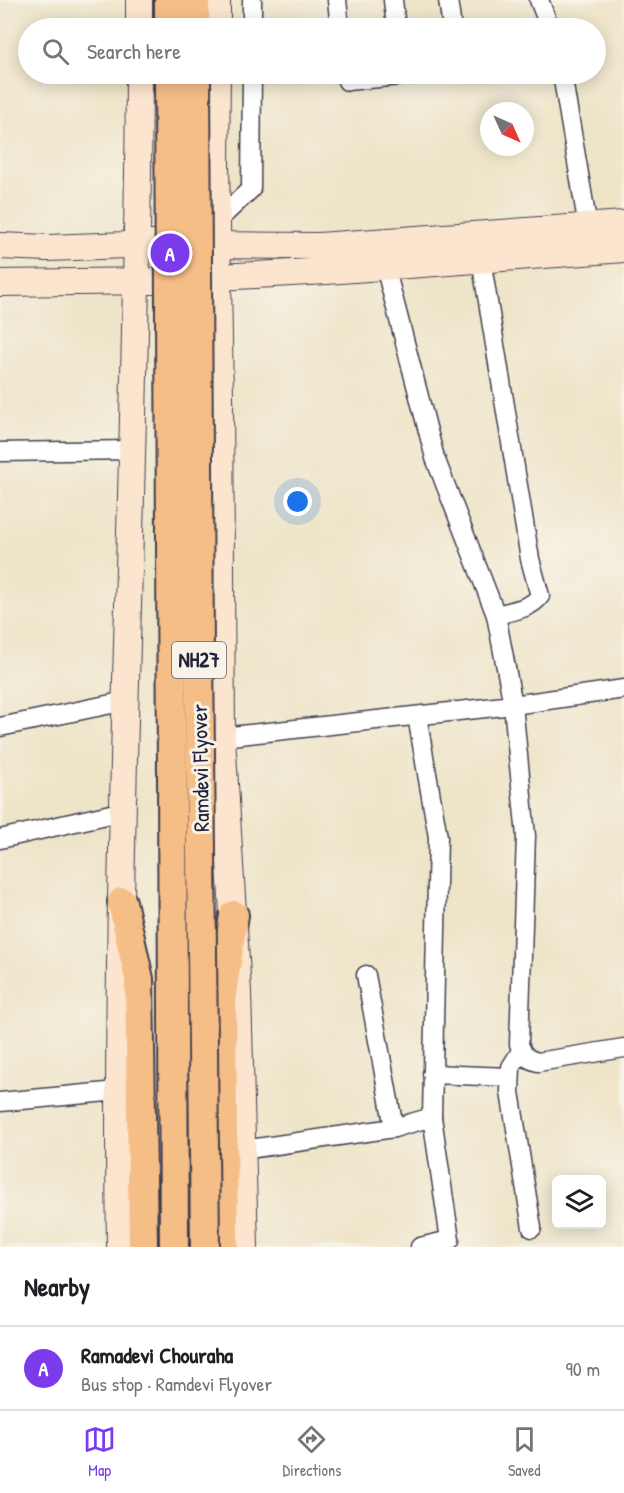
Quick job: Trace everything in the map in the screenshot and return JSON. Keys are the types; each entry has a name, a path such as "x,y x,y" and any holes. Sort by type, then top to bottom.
{"highway":[{"path":"169,0 169,18"},
{"path":"195,0 195,18"},
{"name":"Ramdevi Flyover","path":"169,84 174,1247"},
{"name":"Ramdevi Flyover","path":"196,84 198,654 205,1247"},
{"path":"122,902 139,979 143,1247"},
{"path":"224,1247 222,994 234,915"}],"main road":[{"path":"139,0 139,18"},
{"path":"217,0 217,18"},
{"path":"120,1247 118,1091 138,244 139,84"},
{"path":"217,84 222,736 238,992 245,1247"},
{"path":"0,246 48,248 138,244 217,233 319,246 624,224"},
{"path":"0,282 137,282 327,271 624,249"}],"street":[{"path":"252,0 252,18"},
{"path":"337,0 339,18"},
{"path":"393,0 395,18"},
{"path":"448,0 451,18"},
{"path":"539,0 546,18"},
{"path":"217,233 251,189 252,84"},
{"path":"564,84 588,227"},
{"path":"481,259 530,559 540,596 525,607 496,615"},
{"path":"385,266 435,458 496,615 513,705 526,836 519,1044 521,1051 528,1060 538,1062 624,1048"},
{"path":"0,452 132,450"},
{"path":"222,736 513,705 624,689"},
{"path":"0,727 126,701"},
{"path":"417,716 438,837 432,1117 450,1244 420,1247"},
{"path":"0,839 124,812"},
{"path":"366,975 394,1128"},
{"path":"521,1051 511,1067 509,1077 532,1228"},
{"path":"432,1074 509,1077"},
{"path":"0,1102 118,1091"},
{"path":"242,1150 394,1128 432,1117"}],"place":[{"name":"Ramadevi Chouraha","path":"170,253"}]}
